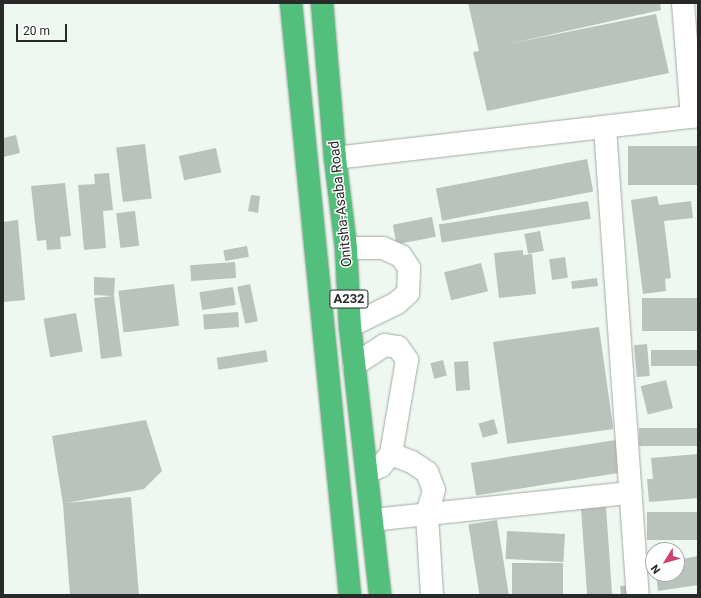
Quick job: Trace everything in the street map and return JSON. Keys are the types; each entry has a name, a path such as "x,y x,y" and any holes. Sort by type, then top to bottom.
{"highway":[{"name":"A232","path":"291,3 350,595"},
{"name":"Onitsha-Asaba Road","path":"322,3 335,158 346,248 350,326 380,595"}],"street":[{"path":"335,158 605,128 695,116 682,3"},
{"path":"605,128 632,493 638,595"},
{"path":"346,248 383,248 401,256 409,268 408,293 397,303 350,326"},
{"path":"354,365 385,345 398,347 407,360 391,454 381,466 367,472"},
{"path":"391,454 412,462 427,472 434,490 427,515 432,595"},
{"path":"372,520 632,493"}],"building":[{"path":"468,3 660,3 661,10 508,44 656,14 669,73 487,111 473,52 479,51"},
{"path":"16,135 20,153 3,157 3,138"},
{"path":"145,144 152,199 123,202 116,148"},
{"path":"628,146 698,146 698,185 628,185"},
{"path":"216,148 221,172 184,180 179,156"},
{"path":"587,159 593,191 442,221 436,188"},
{"path":"109,173 113,210 103,211 106,248 84,250 78,185 95,184 94,174"},
{"path":"65,183 71,236 60,237 61,249 47,250 46,240 37,241 31,186"},
{"path":"251,195 260,196 258,213 248,211"},
{"path":"657,196 659,205 691,201 693,218 664,221 671,278 665,279 666,291 643,294 631,200"},
{"path":"588,201 591,219 442,242 439,225"},
{"path":"135,211 139,246 120,248 116,213"},
{"path":"432,217 436,237 397,244 393,225"},
{"path":"18,220 25,300 3,302 3,222"},
{"path":"540,231 544,251 528,254 524,234"},
{"path":"247,246 249,257 225,261 223,250"},
{"path":"523,250 523,255 532,254 536,294 499,298 494,253"},
{"path":"565,257 568,278 552,280 549,259"},
{"path":"235,262 236,278 191,281 190,265"},
{"path":"481,263 488,291 451,300 444,272"},
{"path":"94,277 115,278 114,296 122,356 101,359 94,298 113,296 94,295"},
{"path":"597,278 598,286 572,289 571,281"},
{"path":"174,284 179,326 124,333 118,291"},
{"path":"250,284 258,321 245,324 237,287"},
{"path":"233,287 236,305 202,310 199,292"},
{"path":"642,298 698,298 698,331 642,331"},
{"path":"238,312 239,327 204,329 203,314"},
{"path":"76,313 83,351 50,357 44,319"},
{"path":"599,327 613,429 507,444 493,342"},
{"path":"647,344 650,376 637,377 634,345"},
{"path":"266,350 268,362 218,370 217,358"},
{"path":"651,350 698,350 698,366 651,366"},
{"path":"443,360 447,376 434,379 430,363"},
{"path":"468,361 470,390 456,391 454,362"},
{"path":"666,380 673,408 648,414 641,386"},
{"path":"494,419 498,433 483,438 479,423"},
{"path":"146,420 162,471 144,489 66,503 131,497 139,595 70,595 63,504 52,436"},
{"path":"639,428 698,428 698,446 639,446"},
{"path":"622,439 627,472 476,496 471,463"},
{"path":"698,454 698,498 649,502 647,479 653,479 651,458"},
{"path":"606,507 612,595 587,595 581,509"},
{"path":"647,512 698,512 698,540 647,540"},
{"path":"497,520 509,595 480,595 468,525"},
{"path":"507,531 565,534 563,562 506,559"},
{"path":"698,556 698,585 658,591 657,582 685,582 685,558"},
{"path":"512,563 563,563 563,595 512,595"},
{"path":"632,585 632,595 621,595 620,586"}]}
